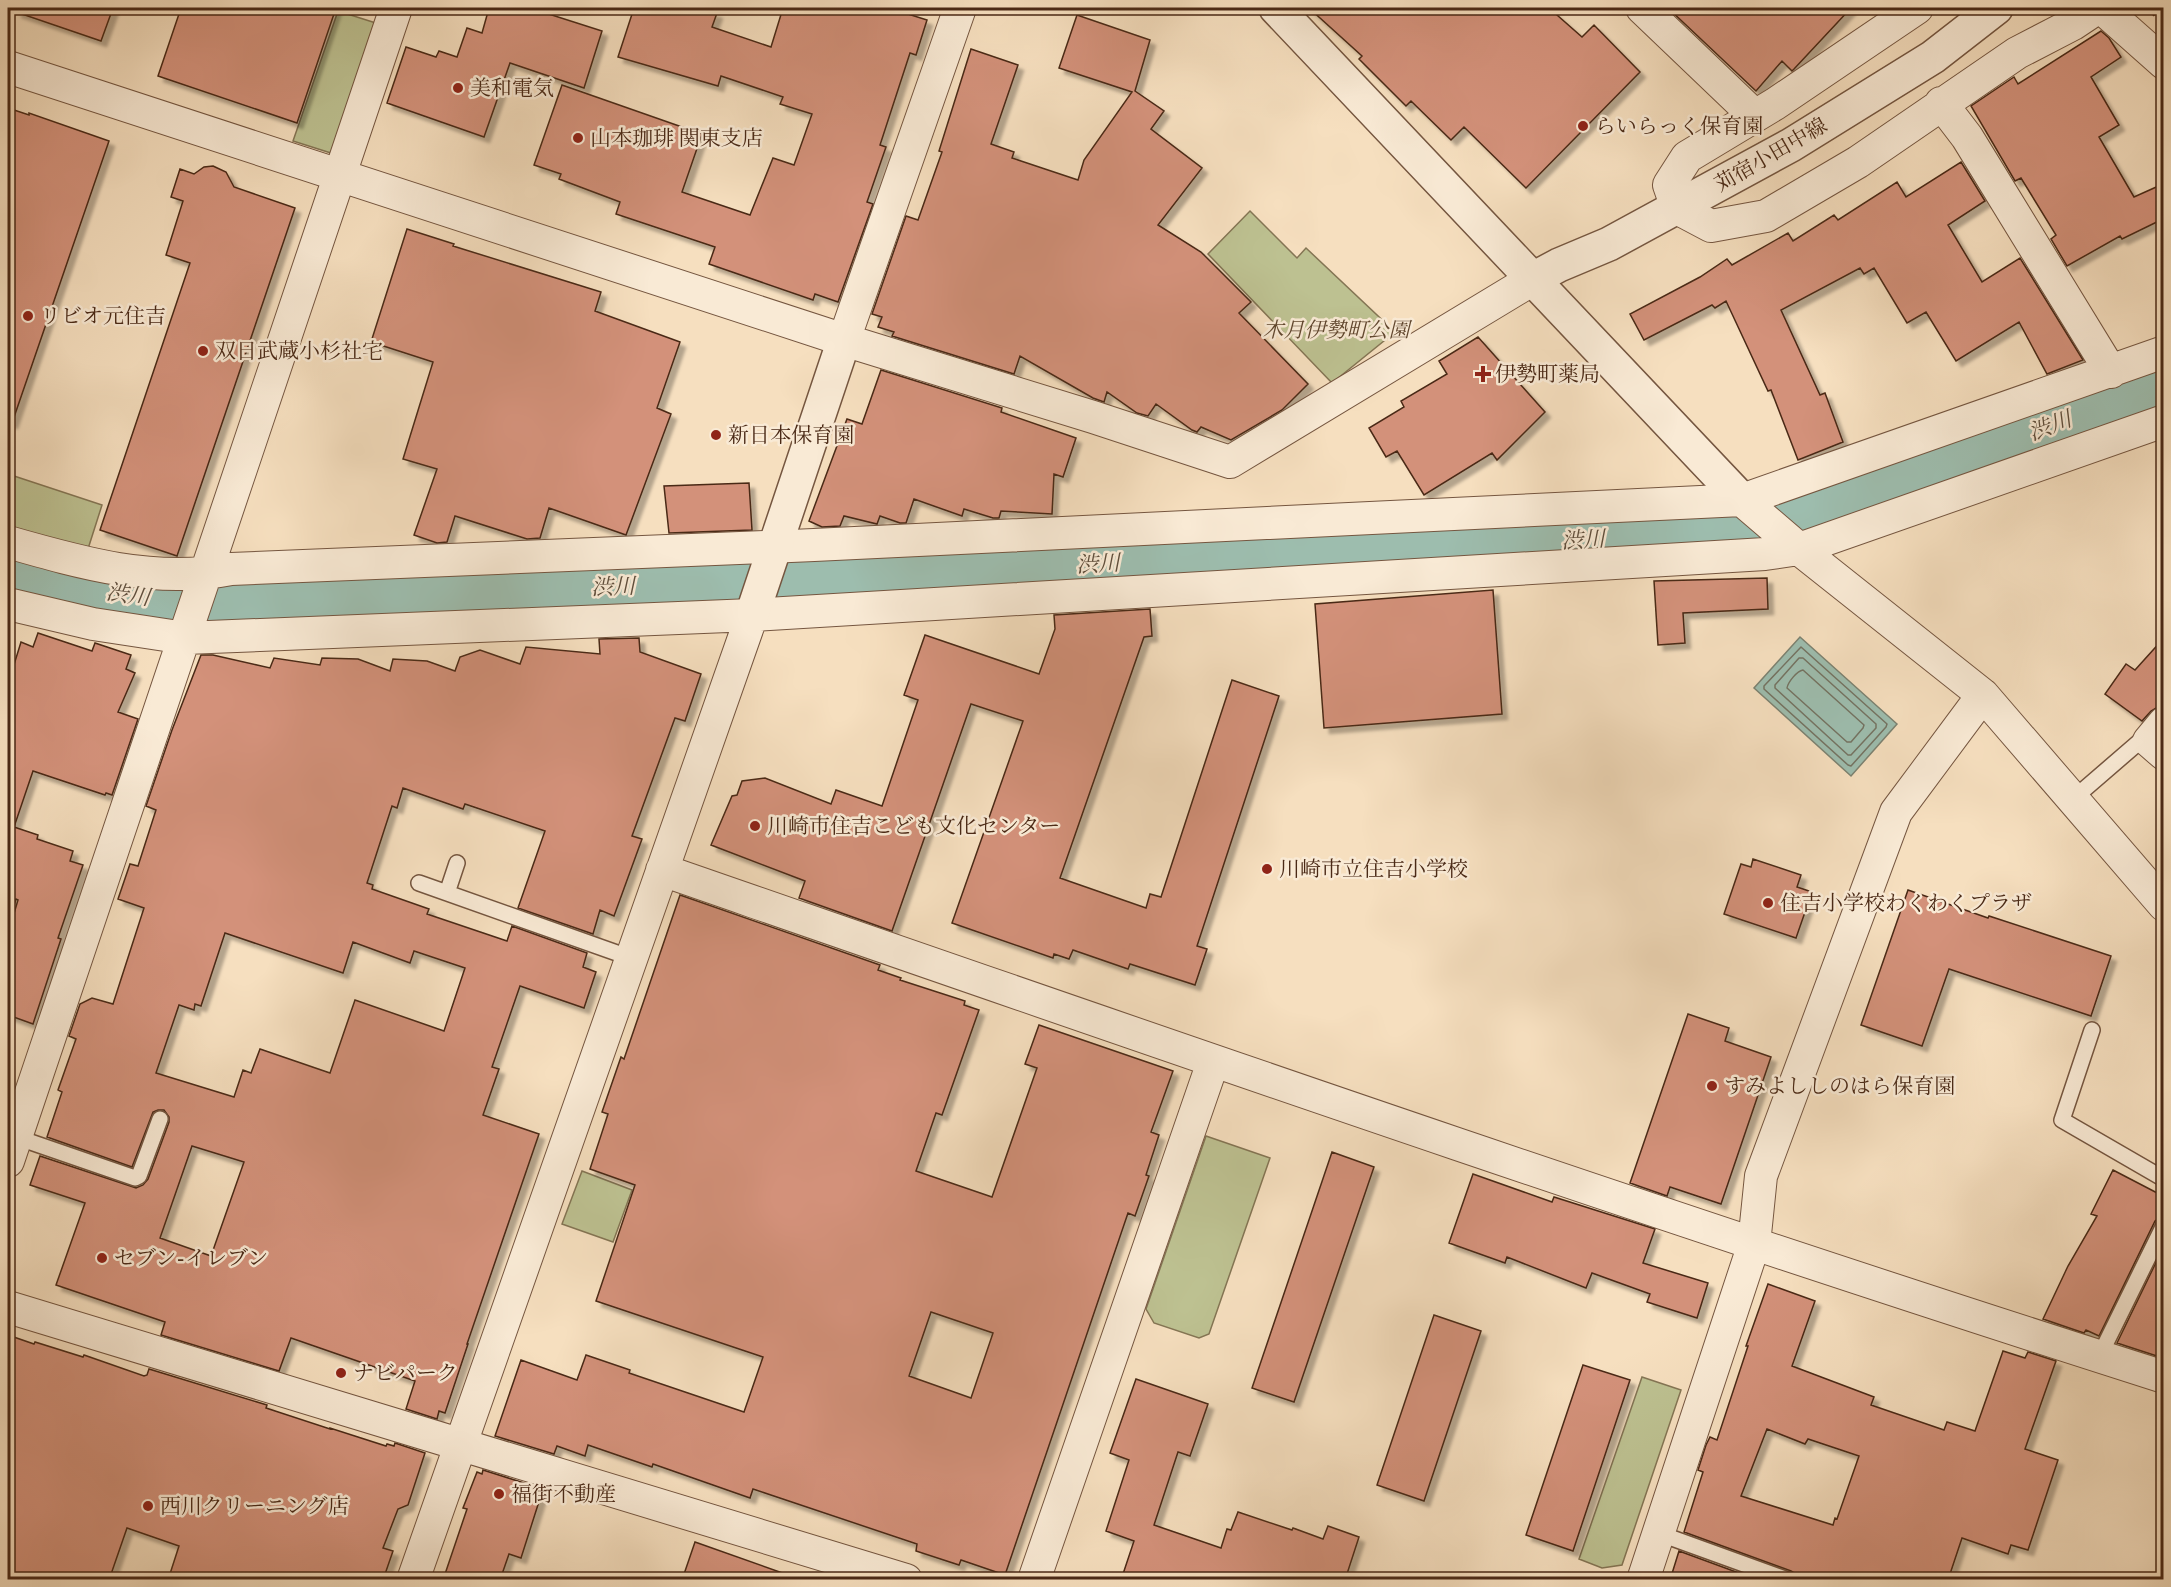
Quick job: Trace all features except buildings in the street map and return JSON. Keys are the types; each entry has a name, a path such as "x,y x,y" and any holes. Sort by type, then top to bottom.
{"street":[{"path":"12,1149 396,8"},
{"path":"413,1580 752,615 844,340 960,8"},
{"path":"1276,8 1742,500 1799,549 1983,695 2163,905"},
{"path":"1642,8 1755,116"},
{"path":"1917,8 1755,116 1687,157 1669,185 1677,208 1711,226 1766,216 1858,162 2017,53 2073,24 2097,8"},
{"name":"苅宿小田中線","path":"1533,279 1559,265 1609,244 1791,145 1934,57 1996,8"},
{"path":"2102,8 2163,63"},
{"path":"8,67 844,340 1230,462 1533,279"},
{"path":"1941,103 1967,137 2111,372"},
{"path":"8,542 119,571 184,576 231,569 1742,500 2163,352"},
{"path":"8,604 93,624 185,638 752,615 1741,555 1799,549 2163,421"},
{"path":"1642,1580 1754,1244 1761,1176 1896,812 1983,695"},
{"path":"662,870 1213,1062 1754,1244 2163,1377"},
{"path":"1034,1580 1213,1062"},
{"path":"8,1307 906,1580"}],"lane":[{"path":"2073,799 2139,742 2159,739"},
{"path":"447,893 457,862"},
{"path":"418,883 631,957"},
{"path":"2092,1030 2062,1120 2163,1179"},
{"path":"12,1149 135,1178 139,1176 160,1119"},
{"path":"2099,1357 2163,1225"},
{"path":"1658,1533 1788,1580"}],"green space":[{"path":"338,11 379,24 334,154 293,141"},
{"name":"木月伊勢町公園","path":"1250,211 1297,258 1306,248 1395,332 1332,383 1208,254"},
{"path":"8,474 102,505 87,552 8,526"},
{"path":"1206,1136 1270,1158 1209,1334 1199,1338 1154,1323 1146,1309"},
{"path":"582,1171 632,1190 613,1242 562,1224"},
{"path":"1642,1377 1681,1390 1622,1565 1602,1568 1579,1559"}],"water":[{"path":"1800,637 1897,724 1851,776 1754,688"}],"waterway":[{"name":"渋川","path":"8,577 19,581 190,604 763,581 1760,531 1796,524 2164,382"}],"railway":[{"path":"2148,8 2164,23"}],"place":[{"name":"美和電気","path":"458,88"},
{"name":"らいらっく保育園","path":"1583,126"},
{"name":"山本珈琲 関東支店","path":"578,138"},
{"name":"リビオ元住吉","path":"28,316"},
{"name":"双日武蔵小杉社宅","path":"203,351"},
{"name":"伊勢町薬局","path":"1483,374"},
{"name":"新日本保育園","path":"716,435"},
{"name":"川崎市住吉こども文化センター","path":"755,826"},
{"name":"川崎市立住吉小学校","path":"1267,869"},
{"name":"住吉小学校わくわくプラザ","path":"1768,903"},
{"name":"すみよししのはら保育園","path":"1712,1086"},
{"name":"セブン-イレブン","path":"102,1258"},
{"name":"ナビパーク","path":"341,1373"},
{"name":"福街不動産","path":"499,1494"},
{"name":"西川クリーニング店","path":"148,1506"}]}
